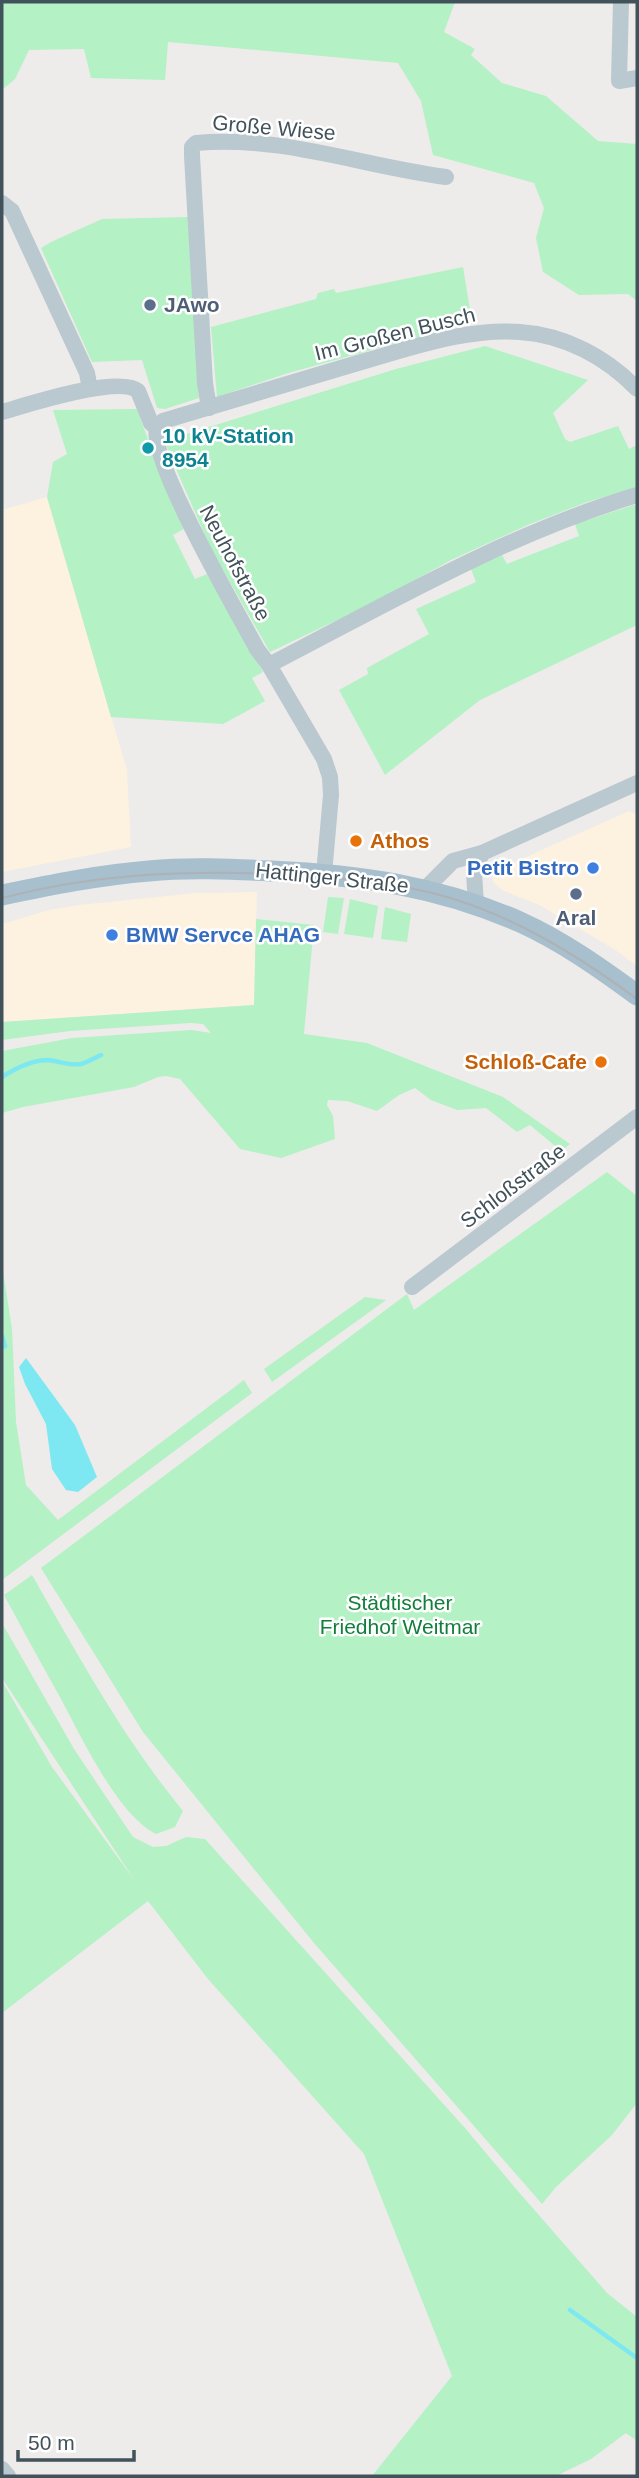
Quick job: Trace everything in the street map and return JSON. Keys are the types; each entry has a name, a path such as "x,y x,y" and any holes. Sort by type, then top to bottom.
{"main road":[{"name":"Hattinger Straße","path":"2,895 151,870 247,869 384,880 476,904 522,923 569,948 637,995"}],"street":[{"path":"621,2 619,81 637,78"},
{"name":"Große Wiese","path":"209,408 205,383 191,156 196,142 293,147 446,177"},
{"path":"2,203 12,211 32,253 87,373 90,389 2,412"},
{"name":"Im Großen Busch","path":"157,428 163,421 407,349 492,332 519,331 575,345 610,364 637,389"},
{"name":"Neuhofstraße","path":"90,389 133,387 138,391 151,423 157,428 155,437 190,524 257,649 324,759 330,777 331,795 324,874"},
{"path":"269,665 507,543 571,517 637,495"},
{"path":"425,889 453,861 482,853 637,783"},
{"path":"476,904 474,873 482,853"},
{"name":"Schloßstraße","path":"412,1287 637,1117"},
{"path":"2,2469 8,2476"}],"shaded area":[{"path":"47,497 127,770 131,847 2,872 2,510"},
{"path":"629,811 637,814 637,966 614,949 539,905 502,890 493,882 492,872"},
{"path":"257,892 254,1005 2,1022 2,924 49,910 79,905 196,893"}],"green space":[{"path":"2,2 455,2 444,32 475,49 471,55 502,83 546,96 598,141 637,144 637,301 628,294 579,295 543,272 536,238 544,208 534,183 433,155 421,101 398,63 168,42 165,80 91,78 84,49 29,50 15,79 2,90"},
{"path":"188,217 199,398 165,409 157,408 142,360 92,362 41,248 102,219"},
{"path":"463,267 472,322 285,374 217,397 211,327 316,299 318,293 334,289 336,293"},
{"path":"485,346 588,380 553,413 565,439 570,442 618,426 629,449 637,445 637,487 587,502 530,524 451,560 375,602 270,652 211,549 164,441 396,369"},
{"path":"137,409 168,495 184,529 173,535 195,579 207,574 263,672 252,678 265,701 223,724 111,717 47,497 53,462 67,454 53,410"},
{"path":"637,504 637,625 480,700 385,775 339,690 368,674 367,668 429,634 416,609 476,582 471,569 502,555 507,564 579,536 575,524"},
{"path":"328,897 344,898 338,934 323,932"},
{"path":"350,899 378,906 373,938 344,934"},
{"path":"385,907 411,914 407,942 381,939"},
{"path":"256,919 314,925 304,1034 367,1043 503,1097 570,1144 561,1151 530,1125 517,1132 486,1108 457,1110 431,1100 415,1088 399,1095 377,1111 347,1101 328,1100 335,1139 281,1158 240,1149 180,1079 166,1076 134,1087 2,1113 2,1051 72,1038 192,1030 211,1033 203,1024 191,1023 70,1031 2,1040 2,1022 254,1005"},
{"name":"Städtischer Friedhof Weitmar","path":"607,1172 637,1196 637,2103 612,2135 556,2187 542,2204 314,1943 143,1732 41,1568 407,1294 414,1310"},
{"path":"2,1265 12,1329 16,1422 26,1485 58,1520 244,1380 252,1393 2,1580"},
{"path":"365,1297 386,1300 272,1382 264,1369"},
{"path":"32,1575 121,1726 183,1811 175,1827 156,1834 142,1824 114,1793 90,1754 4,1595"},
{"path":"2,1623 74,1749 133,1837 153,1847 166,1846 186,1837 205,1839 465,2128 607,2293 637,2317 637,2441 626,2433 591,2459 556,2476 372,2476 452,2376 364,2154 208,1979 148,1901 2,2013 2,1681 52,1767 135,1881 2,1678"}],"water":[{"path":"26,1358 75,1425 97,1477 78,1492 66,1490 52,1469 46,1424 19,1367"}],"waterway":[{"path":"2,1077 36,1061 81,1064 101,1055"},
{"path":"2,1336 5,1346 2,1348"},
{"path":"570,2310 637,2358"}],"tram line":[{"path":"2,898 104,879 173,874 297,875 379,883 420,890 467,903 519,925 568,952 637,999"}],"place":[{"name":"JAwo","path":"150,305"},
{"name":"10 kV-Station 8954","path":"148,448"},
{"name":"Athos","path":"356,841"},
{"name":"Petit Bistro","path":"593,868"},
{"name":"Aral","path":"576,894"},
{"name":"BMW Servce AHAG","path":"112,935"},
{"name":"Schloß-Cafe","path":"601,1062"}]}
